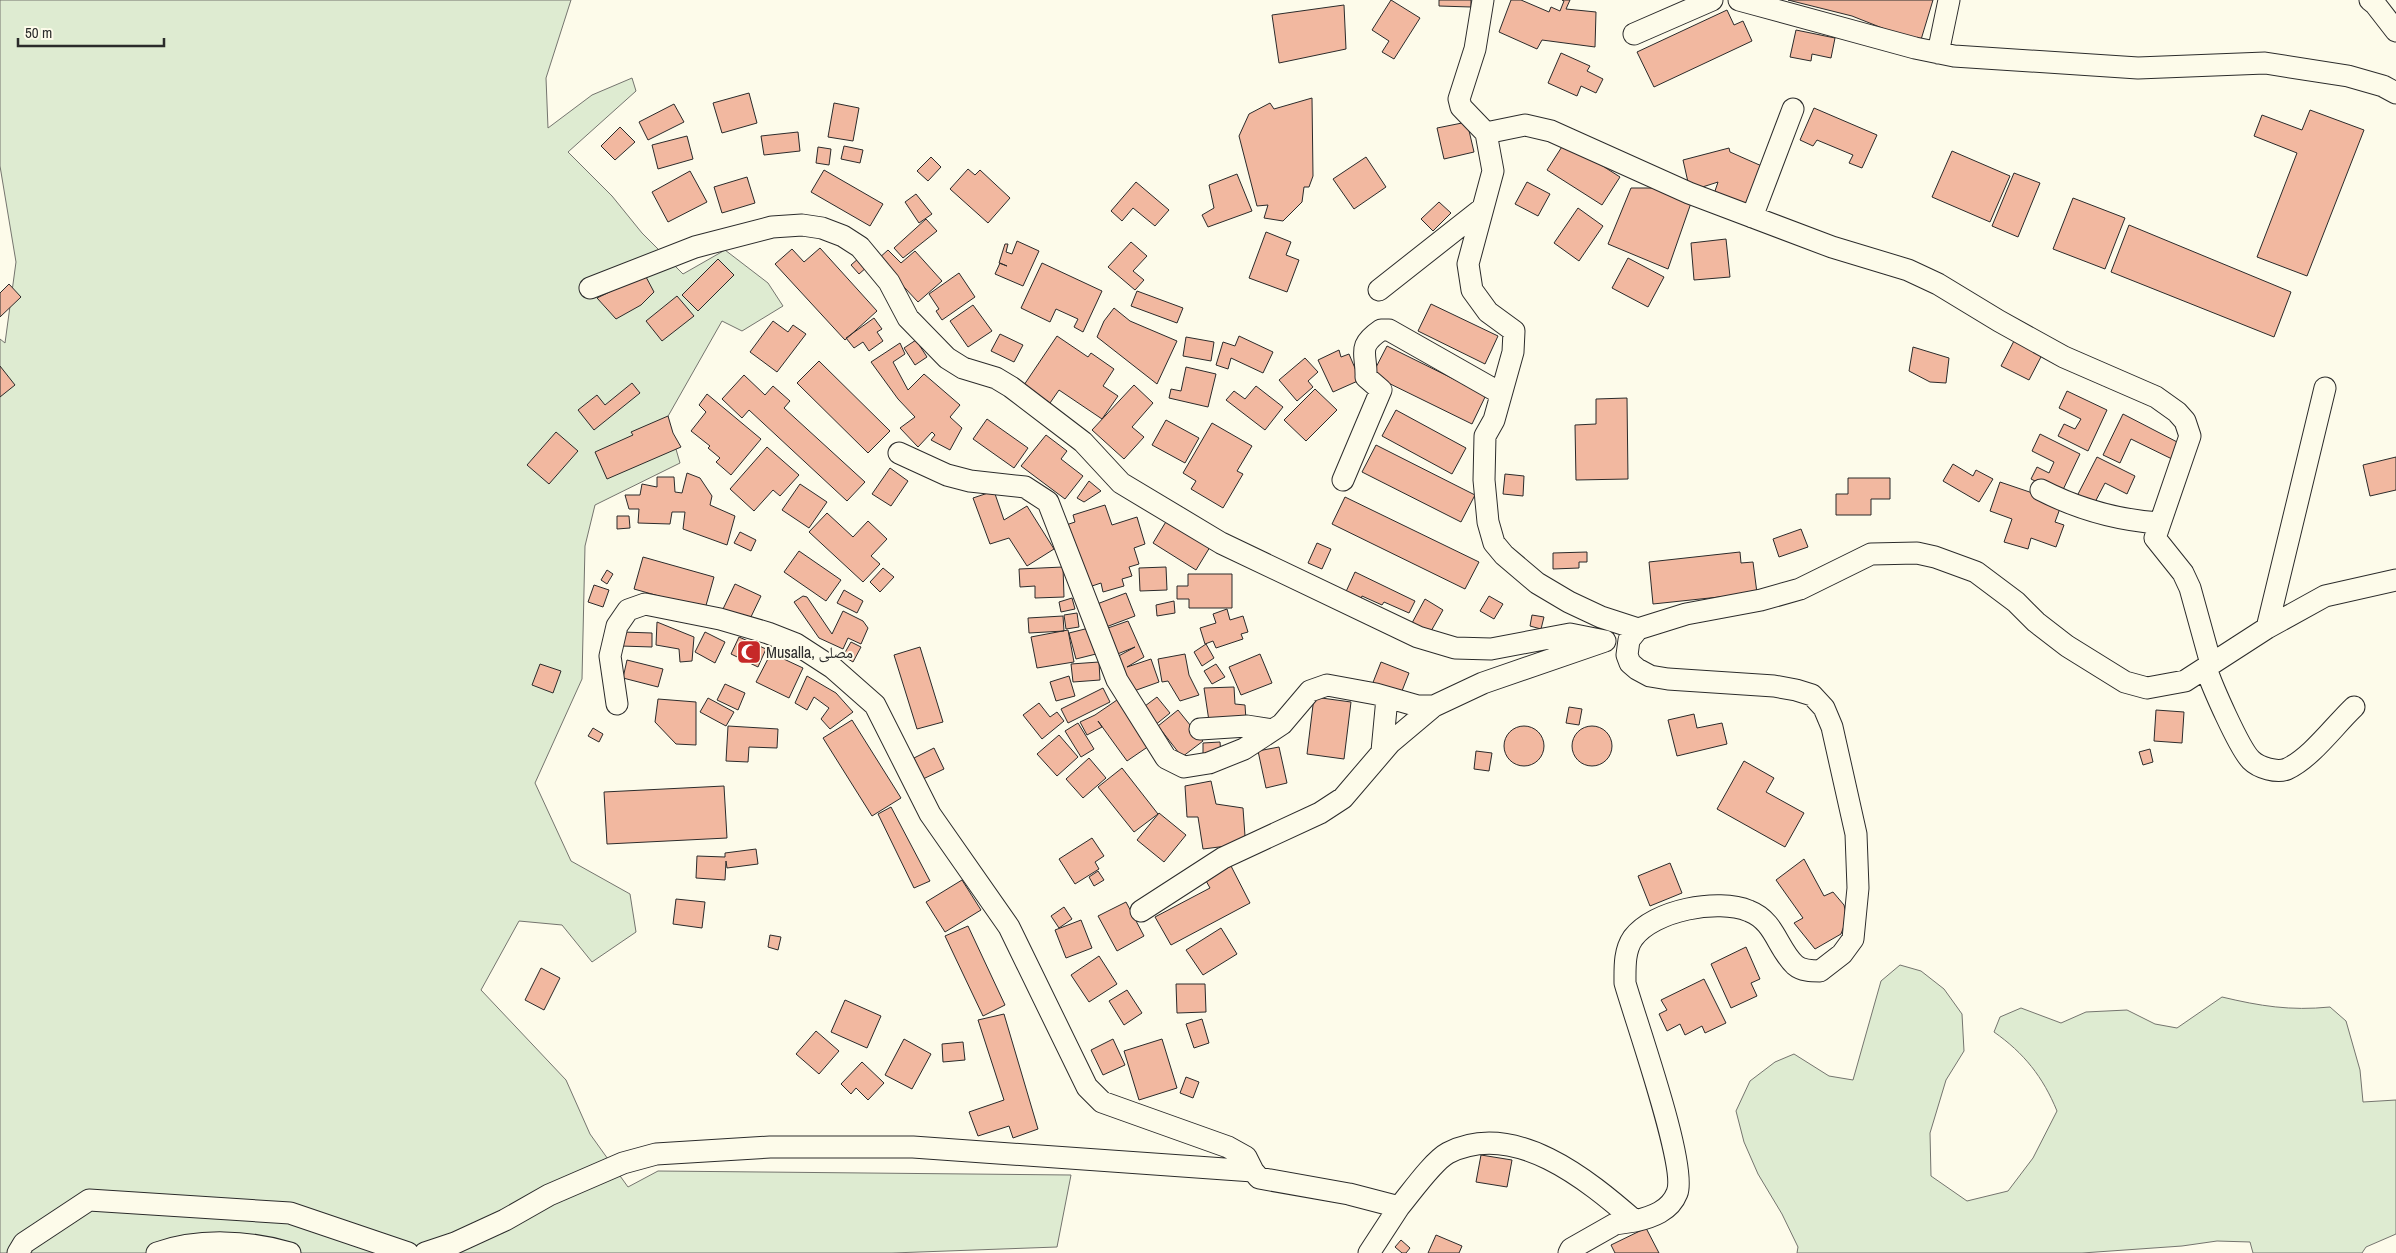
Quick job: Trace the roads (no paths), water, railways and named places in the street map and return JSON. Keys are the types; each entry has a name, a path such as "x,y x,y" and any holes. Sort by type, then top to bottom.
{"street":[{"path":"1483,0 1475,49 1459,99 1461,107 1486,133 1493,171 1468,264 1472,290 1488,312 1514,332 1513,352 1494,420 1485,436 1484,480 1488,522 1494,542 1504,555 1524,572 1569,602 1633,634"},
{"path":"1634,34 1712,0"},
{"path":"1739,0 1954,56 2138,68 2265,63 2348,76 2383,86 2396,93"},
{"path":"1938,53 1948,0"},
{"path":"2370,0 2396,31"},
{"path":"1752,217 1793,109"},
{"path":"1486,133 1525,124 1551,131 1689,193 1832,247 1908,270 1938,284 1998,321 2064,357 2169,405 2185,421 2190,436 2155,538 2183,573 2190,588 2209,666 2236,733 2251,760 2274,770 2284,770 2293,766 2328,736 2354,708"},
{"path":"1379,290 1483,208"},
{"path":"590,288 695,247 713,242 772,227 802,225 822,228 844,236 860,247 889,282 908,318 947,358 963,368 996,378 1011,388 1083,442 1121,483 1221,543 1418,637 1455,648 1491,649 1570,634 1604,642"},
{"path":"1344,480 1381,390 1366,377 1363,358 1365,345 1381,330 1389,330 1500,394"},
{"path":"2267,628 2325,388"},
{"path":"899,453 947,475 1025,487 1048,502 1117,680 1166,758 1184,767 1209,763 1244,749 1282,724 1310,691 1327,685 1418,706 1434,706"},
{"path":"2041,490 2073,505 2126,521 2159,524"},
{"path":"1141,911 1223,858 1320,813 1343,798 1382,751 1434,706 1483,684 1604,642 1633,634 1686,614 1761,600 1800,589 1871,554 1917,554 1935,557 1976,572 2016,602 2036,622 2067,646 2125,682 2147,688 2185,681 2267,628 2326,596 2396,580"},
{"path":"617,704 610,656 617,626 628,610 645,604 720,619 768,632 796,644 834,668 875,705 930,814 1008,927 1087,1087 1102,1102 1228,1146 1246,1157 1259,1178 1350,1194 1399,1207"},
{"path":"1569,1253 1571,1249 1615,1224 1650,1217 1666,1209 1678,1192 1678,1172 1666,1115 1625,982 1625,960 1633,939 1649,924 1668,913 1731,906 1750,911 1767,922 1795,965 1807,971 1820,971 1837,959 1853,939 1858,888 1856,834 1832,727 1824,708 1812,695 1796,690 1774,686 1668,680 1650,676 1630,662 1626,655 1633,634"},
{"path":"1382,751 1387,698"},
{"path":"1200,729 1247,726 1273,730"},
{"path":"1368,1253 1399,1207 1446,1154 1472,1145 1500,1143 1540,1156 1567,1168 1591,1184 1634,1221"},
{"path":"425,1253 455,1243 505,1220 549,1196 623,1163 656,1154 770,1147 914,1147 1253,1171"},
{"path":"18,1253 24,1243 89,1200 290,1213 408,1253"},
{"path":"157,1253 174,1247 223,1243 263,1245 290,1253"}],"place":[{"name":"Musalla, مصلى","path":"749,652"}]}
